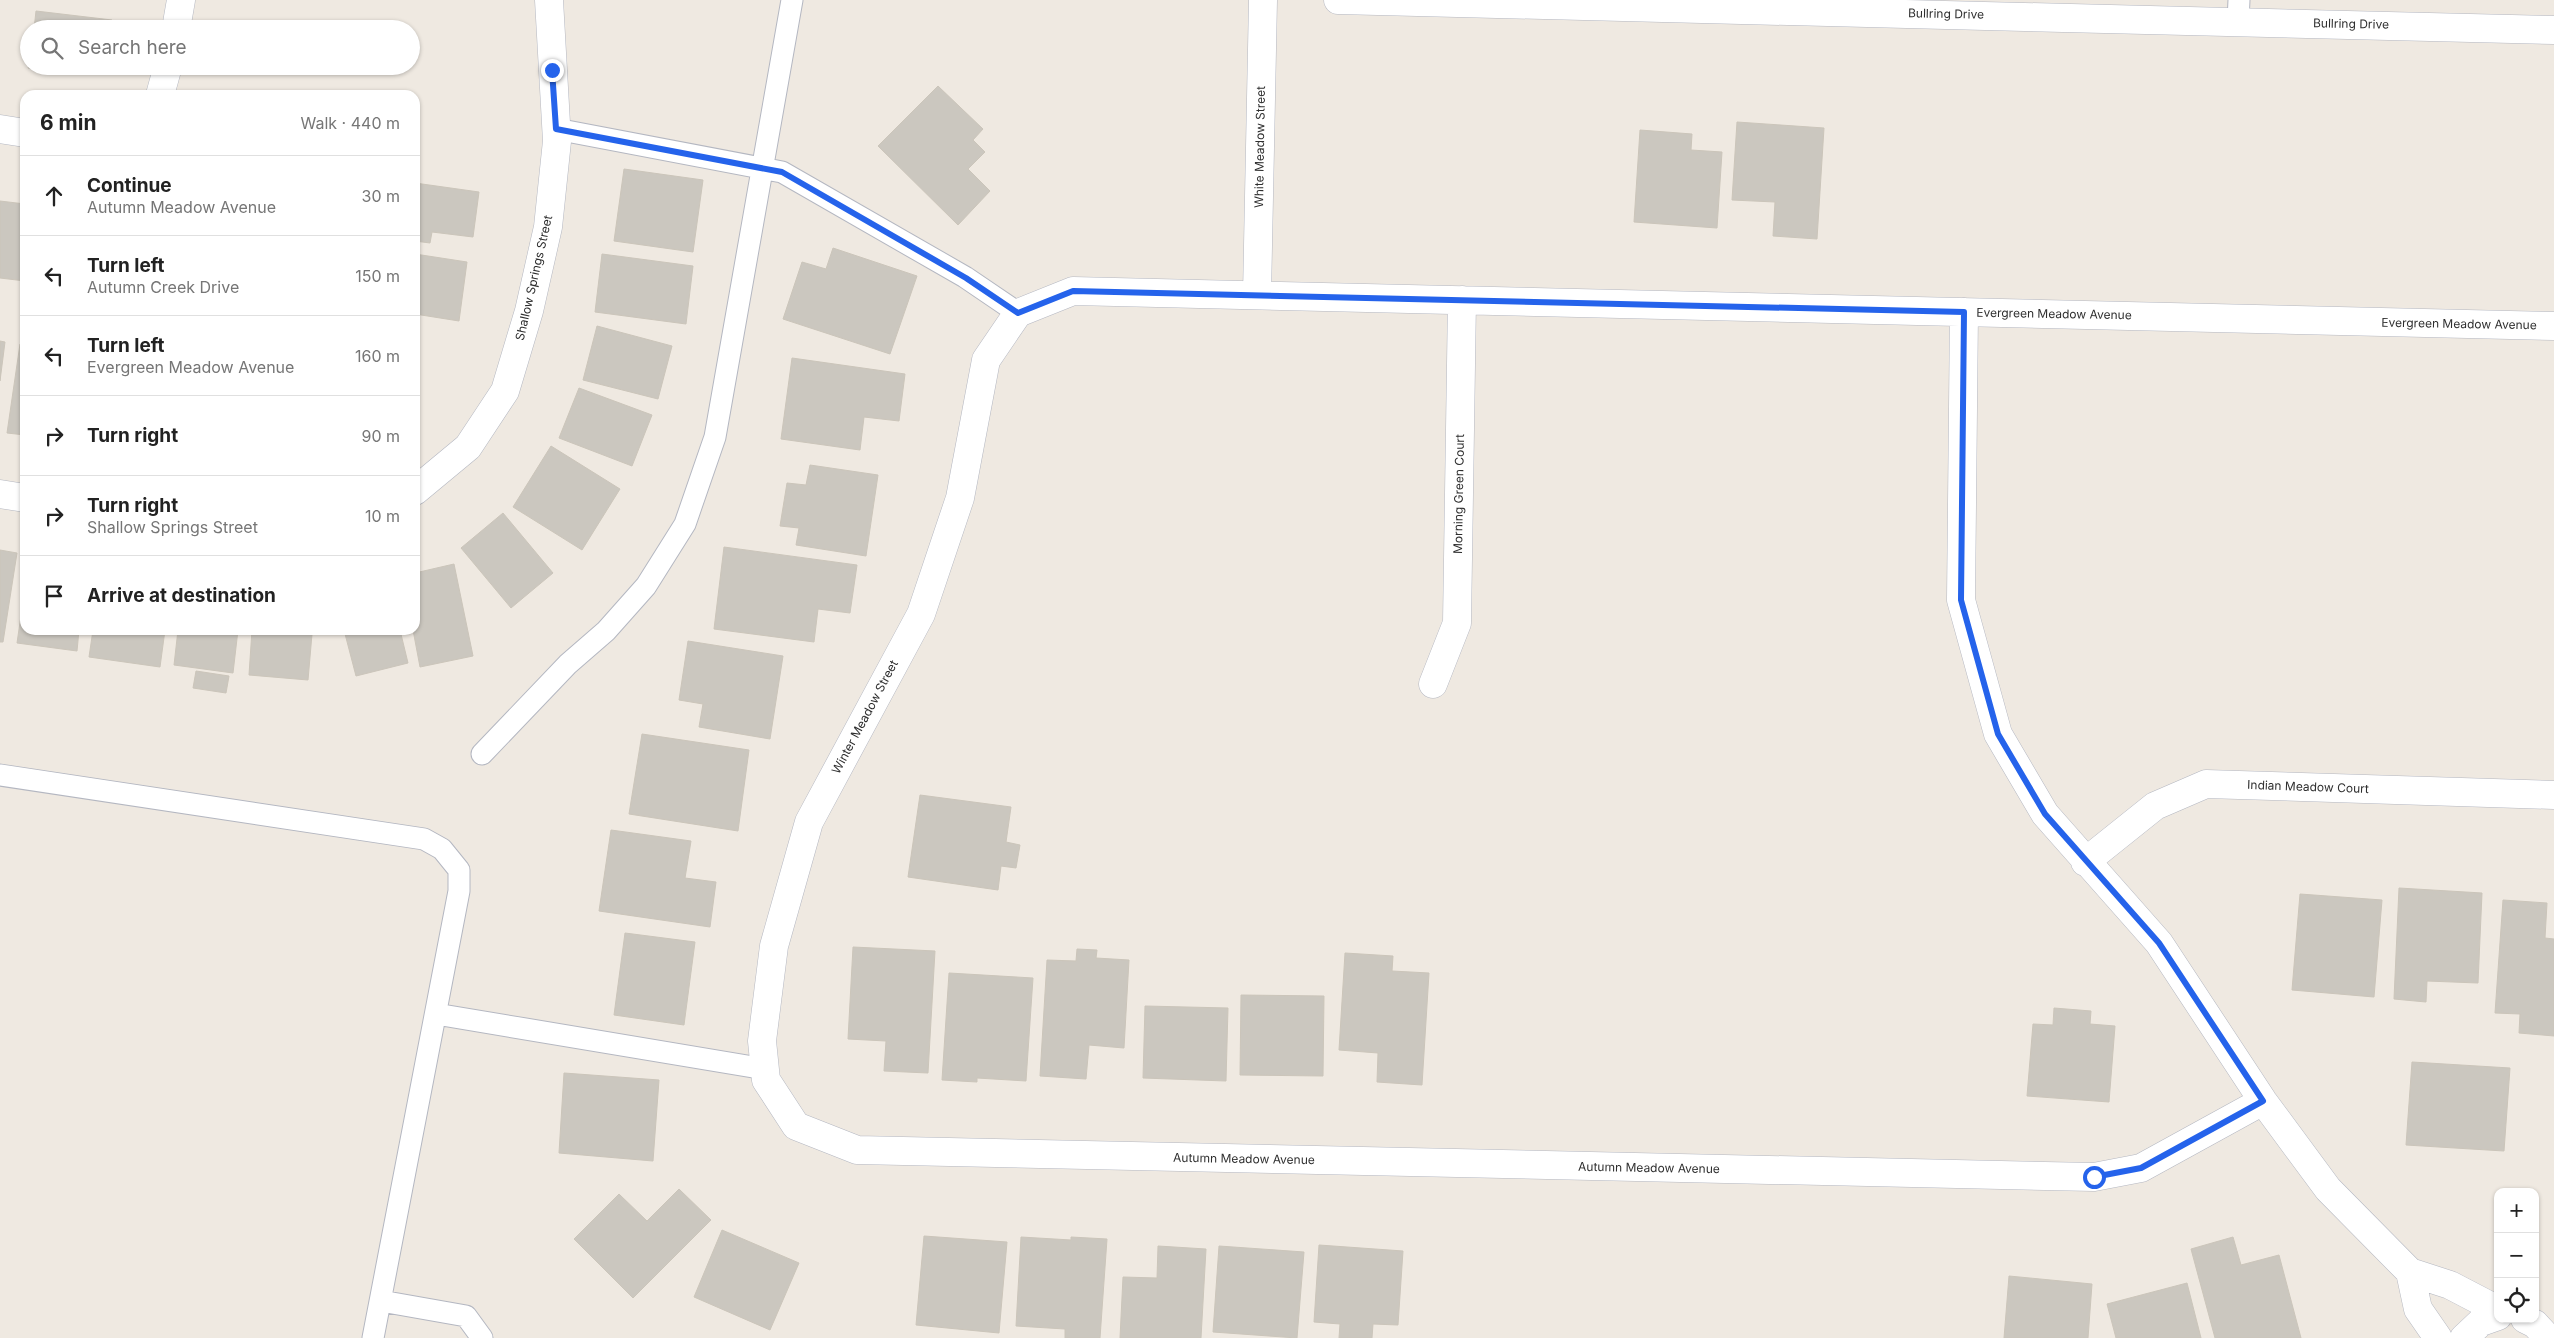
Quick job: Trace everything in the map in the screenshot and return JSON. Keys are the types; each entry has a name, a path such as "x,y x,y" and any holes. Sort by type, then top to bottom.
{"street":[{"path":"178,20 181,0"},
{"name":"Shallow Springs Street","path":"420,488 468,447 505,391 529,311 548,227 556,129 549,0"},
{"name":"White Meadow Street","path":"1256,295 1263,0"},
{"name":"Bullring Drive","path":"1338,0 2238,11 2554,30"},
{"path":"161,90 166,75"},
{"path":"0,129 20,132"},
{"name":"Evergreen Meadow Avenue","path":"1018,313 1073,291 2554,326"},
{"name":"Morning Green Court","path":"1433,684 1456,623 1462,300"},
{"path":"1964,312 1961,600 1998,734 2045,814 2085,862 2159,943 2263,1101 2328,1189 2410,1272 2450,1285 2494,1308"},
{"name":"Winter Meadow Street","path":"796,1126 766,1080 762,1041 774,946 809,822 921,614 960,498 986,360 1018,313"},
{"path":"0,494 20,497"},
{"name":"Indian Meadow Court","path":"2085,862 2156,806 2206,784 2554,795"},
{"name":"Autumn Meadow Avenue","path":"796,1126 857,1150 2094,1177 2141,1168 2263,1101"},
{"path":"2410,1272 2418,1309 2438,1338"},
{"path":"2464,1338 2481,1322 2494,1317"}],"lane":[{"path":"482,754 568,664 606,631 646,586 685,524 715,437 792,0"},
{"path":"556,129 782,172 966,278 1018,313"},
{"path":"0,775 424,839 442,850 459,870 459,891 373,1338"},
{"path":"436,1014 765,1068"},
{"path":"380,1301 466,1316 482,1338"}],"building":[{"path":"36,11 112,20 35,20"},
{"path":"938,86 983,129 973,140 985,152 968,169 990,191 958,225 878,146"},
{"path":"1737,122 1824,128 1817,239 1773,236 1775,202 1732,200"},
{"path":"1640,130 1692,134 1691,150 1722,152 1717,228 1634,222"},
{"path":"624,169 703,180 693,252 614,241"},
{"path":"420,184 479,192 473,237 432,232 430,243 420,242"},
{"path":"0,201 20,203 20,280 0,278"},
{"path":"833,248 917,276 890,354 783,319 802,262 826,269"},
{"path":"602,254 693,266 686,324 595,312"},
{"path":"420,255 467,262 459,321 420,315"},
{"path":"597,326 672,346 658,399 583,380"},
{"path":"0,341 5,342 0,381"},
{"path":"20,344 20,434 7,433"},
{"path":"792,358 905,374 899,421 864,417 860,450 781,439"},
{"path":"579,388 652,415 632,466 559,438"},
{"path":"551,446 620,489 582,550 513,507"},
{"path":"810,465 878,475 866,556 796,545 799,528 780,526 787,483 806,485"},
{"path":"503,513 553,573 511,608 461,548"},
{"path":"724,547 857,565 850,613 818,609 814,642 714,629"},
{"path":"0,550 17,553 3,642 0,642"},
{"path":"454,564 473,656 420,667 414,635 420,635 420,572"},
{"path":"20,622 20,635 79,635 77,651 17,643"},
{"path":"92,635 164,635 160,667 89,657"},
{"path":"177,635 237,635 233,673 174,665"},
{"path":"252,635 312,635 308,680 249,675"},
{"path":"345,635 401,635 408,663 356,676"},
{"path":"688,641 783,656 770,739 699,727 703,704 679,700"},
{"path":"196,671 229,676 226,693 193,688"},
{"path":"642,734 749,750 738,831 629,814"},
{"path":"920,795 1011,807 1006,842 1020,845 1016,868 1001,866 998,890 908,877"},
{"path":"611,830 691,841 685,878 716,882 710,927 599,911"},
{"path":"2399,888 2482,893 2478,983 2427,981 2426,1002 2394,999"},
{"path":"2300,894 2382,900 2374,997 2292,990"},
{"path":"2503,900 2547,903 2545,938 2554,939 2554,1036 2519,1033 2520,1014 2495,1013"},
{"path":"625,933 695,942 684,1025 614,1015"},
{"path":"853,947 935,951 928,1073 884,1071 886,1041 848,1039"},
{"path":"1077,949 1097,950 1096,958 1129,960 1124,1048 1089,1045 1086,1079 1040,1076 1047,960 1076,961"},
{"path":"1345,953 1393,956 1392,971 1429,973 1422,1085 1377,1082 1378,1053 1339,1050"},
{"path":"949,973 1033,978 1026,1081 977,1078 977,1082 942,1080"},
{"path":"1241,995 1324,996 1323,1076 1240,1075"},
{"path":"1145,1006 1228,1008 1226,1081 1143,1078"},
{"path":"2054,1008 2091,1011 2090,1024 2115,1026 2109,1102 2027,1096 2033,1024 2053,1025"},
{"path":"2412,1062 2510,1068 2504,1151 2406,1145"},
{"path":"564,1073 659,1080 653,1161 559,1153"},
{"path":"679,1189 711,1220 633,1298 574,1239 619,1194 647,1221"},
{"path":"722,1230 799,1263 770,1330 694,1297"},
{"path":"924,1236 1007,1242 999,1333 916,1325"},
{"path":"1021,1237 1071,1240 1071,1237 1107,1239 1100,1338 1065,1338 1065,1329 1016,1326"},
{"path":"2233,1237 2241,1265 2279,1255 2301,1338 2215,1338 2191,1249"},
{"path":"1319,1245 1403,1251 1398,1325 1373,1324 1372,1338 1339,1338 1340,1324 1314,1322"},
{"path":"1158,1246 1206,1249 1201,1338 1120,1338 1123,1277 1157,1278"},
{"path":"1219,1246 1304,1252 1297,1338 1213,1332"},
{"path":"2009,1276 2092,1284 2088,1338 2004,1338"},
{"path":"2187,1283 2201,1338 2116,1338 2107,1304"}],"route":[{"path":"552,70 556,129 782,172 966,278 1018,313 1073,291 1964,312 1961,600 1998,734 2045,814 2085,862 2159,943 2263,1101 2141,1168 2094,1177"}]}
